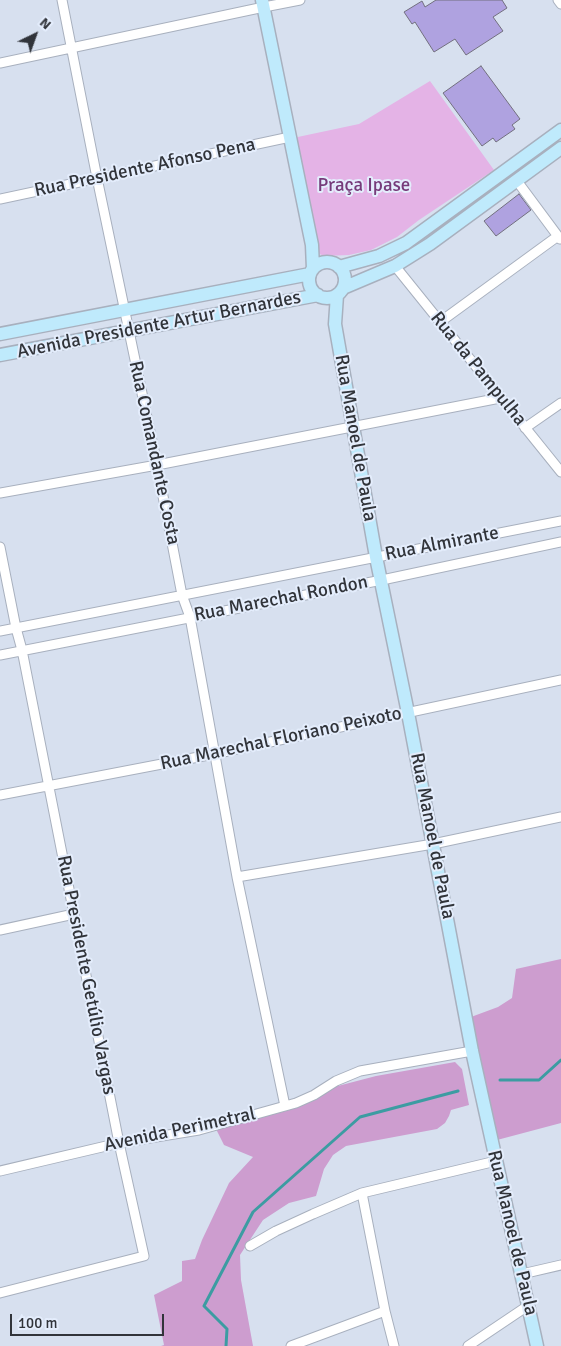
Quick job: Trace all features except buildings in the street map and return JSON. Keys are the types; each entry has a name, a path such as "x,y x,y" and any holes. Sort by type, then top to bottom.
{"main road":[{"path":"263,3 312,245 310,286 320,296 329,298 395,266 430,244 561,148"},
{"path":"312,272 323,263 334,265 379,256 406,243 561,130"},
{"path":"312,245 344,277 345,283 340,292"},
{"name":"Avenida Presidente Artur Bernardes","path":"0,334 312,272"},
{"name":"Rua Manoel de Paula","path":"340,292 335,324 376,557 408,713 472,1051 537,1346"},
{"name":"Avenida Presidente Artur Bernardes","path":"0,355 320,296"},
{"name":"Rua Manoel de Paula","path":"320,296 335,324"}],"street":[{"name":"Rua Comandante Costa","path":"62,0 182,595 190,617 237,877 285,1106"},
{"path":"0,63 263,3 300,0"},
{"path":"558,0 561,4"},
{"name":"Rua Presidente Afonso Pena","path":"0,199 290,137"},
{"path":"440,322 559,238 517,181"},
{"name":"Rua da Pampulha","path":"395,266 561,472"},
{"path":"0,493 157,465 500,398"},
{"path":"525,428 561,402"},
{"name":"Rua Almirante","path":"0,631 561,521"},
{"name":"Rua Marechal Rondon","path":"0,655 382,580 561,542"},
{"name":"Rua Presidente Getúlio Vargas","path":"0,548 22,650 119,1143 144,1256 0,1293"},
{"name":"Rua Marechal Floriano Peixoto","path":"0,796 214,754 561,680"},
{"path":"237,877 433,844 561,817"},
{"path":"0,930 74,914"},
{"name":"Avenida Perimetral","path":"0,1171 119,1143 199,1130 296,1103 314,1095 336,1081 360,1071 472,1051"},
{"path":"250,1246 276,1231 362,1194 496,1160"},
{"path":"362,1194 385,1311 394,1346"},
{"path":"522,1274 561,1265"},
{"path":"468,1346 529,1305"},
{"path":"290,1346 385,1311"}],"green space":[{"name":"Praça Ipase","path":"430,81 494,170 397,237 371,250 349,255 324,256 313,251 293,138 359,124"}],"shaded area":[{"path":"561,959 561,1123 497,1140 471,1017 498,1007 512,998 516,969"},
{"path":"455,1062 462,1069 469,1105 451,1110 445,1123 437,1129 346,1146 333,1155 324,1169 316,1196 289,1203 263,1220 240,1255 241,1280 253,1346 161,1346 164,1345 154,1295 182,1281 182,1261 195,1259 229,1183 253,1157 224,1145 216,1129 334,1087 376,1076"}],"waterway":[{"path":"500,1080 539,1080 561,1060"},
{"path":"226,1346 227,1329 204,1306 253,1212 360,1117 458,1091"}]}
